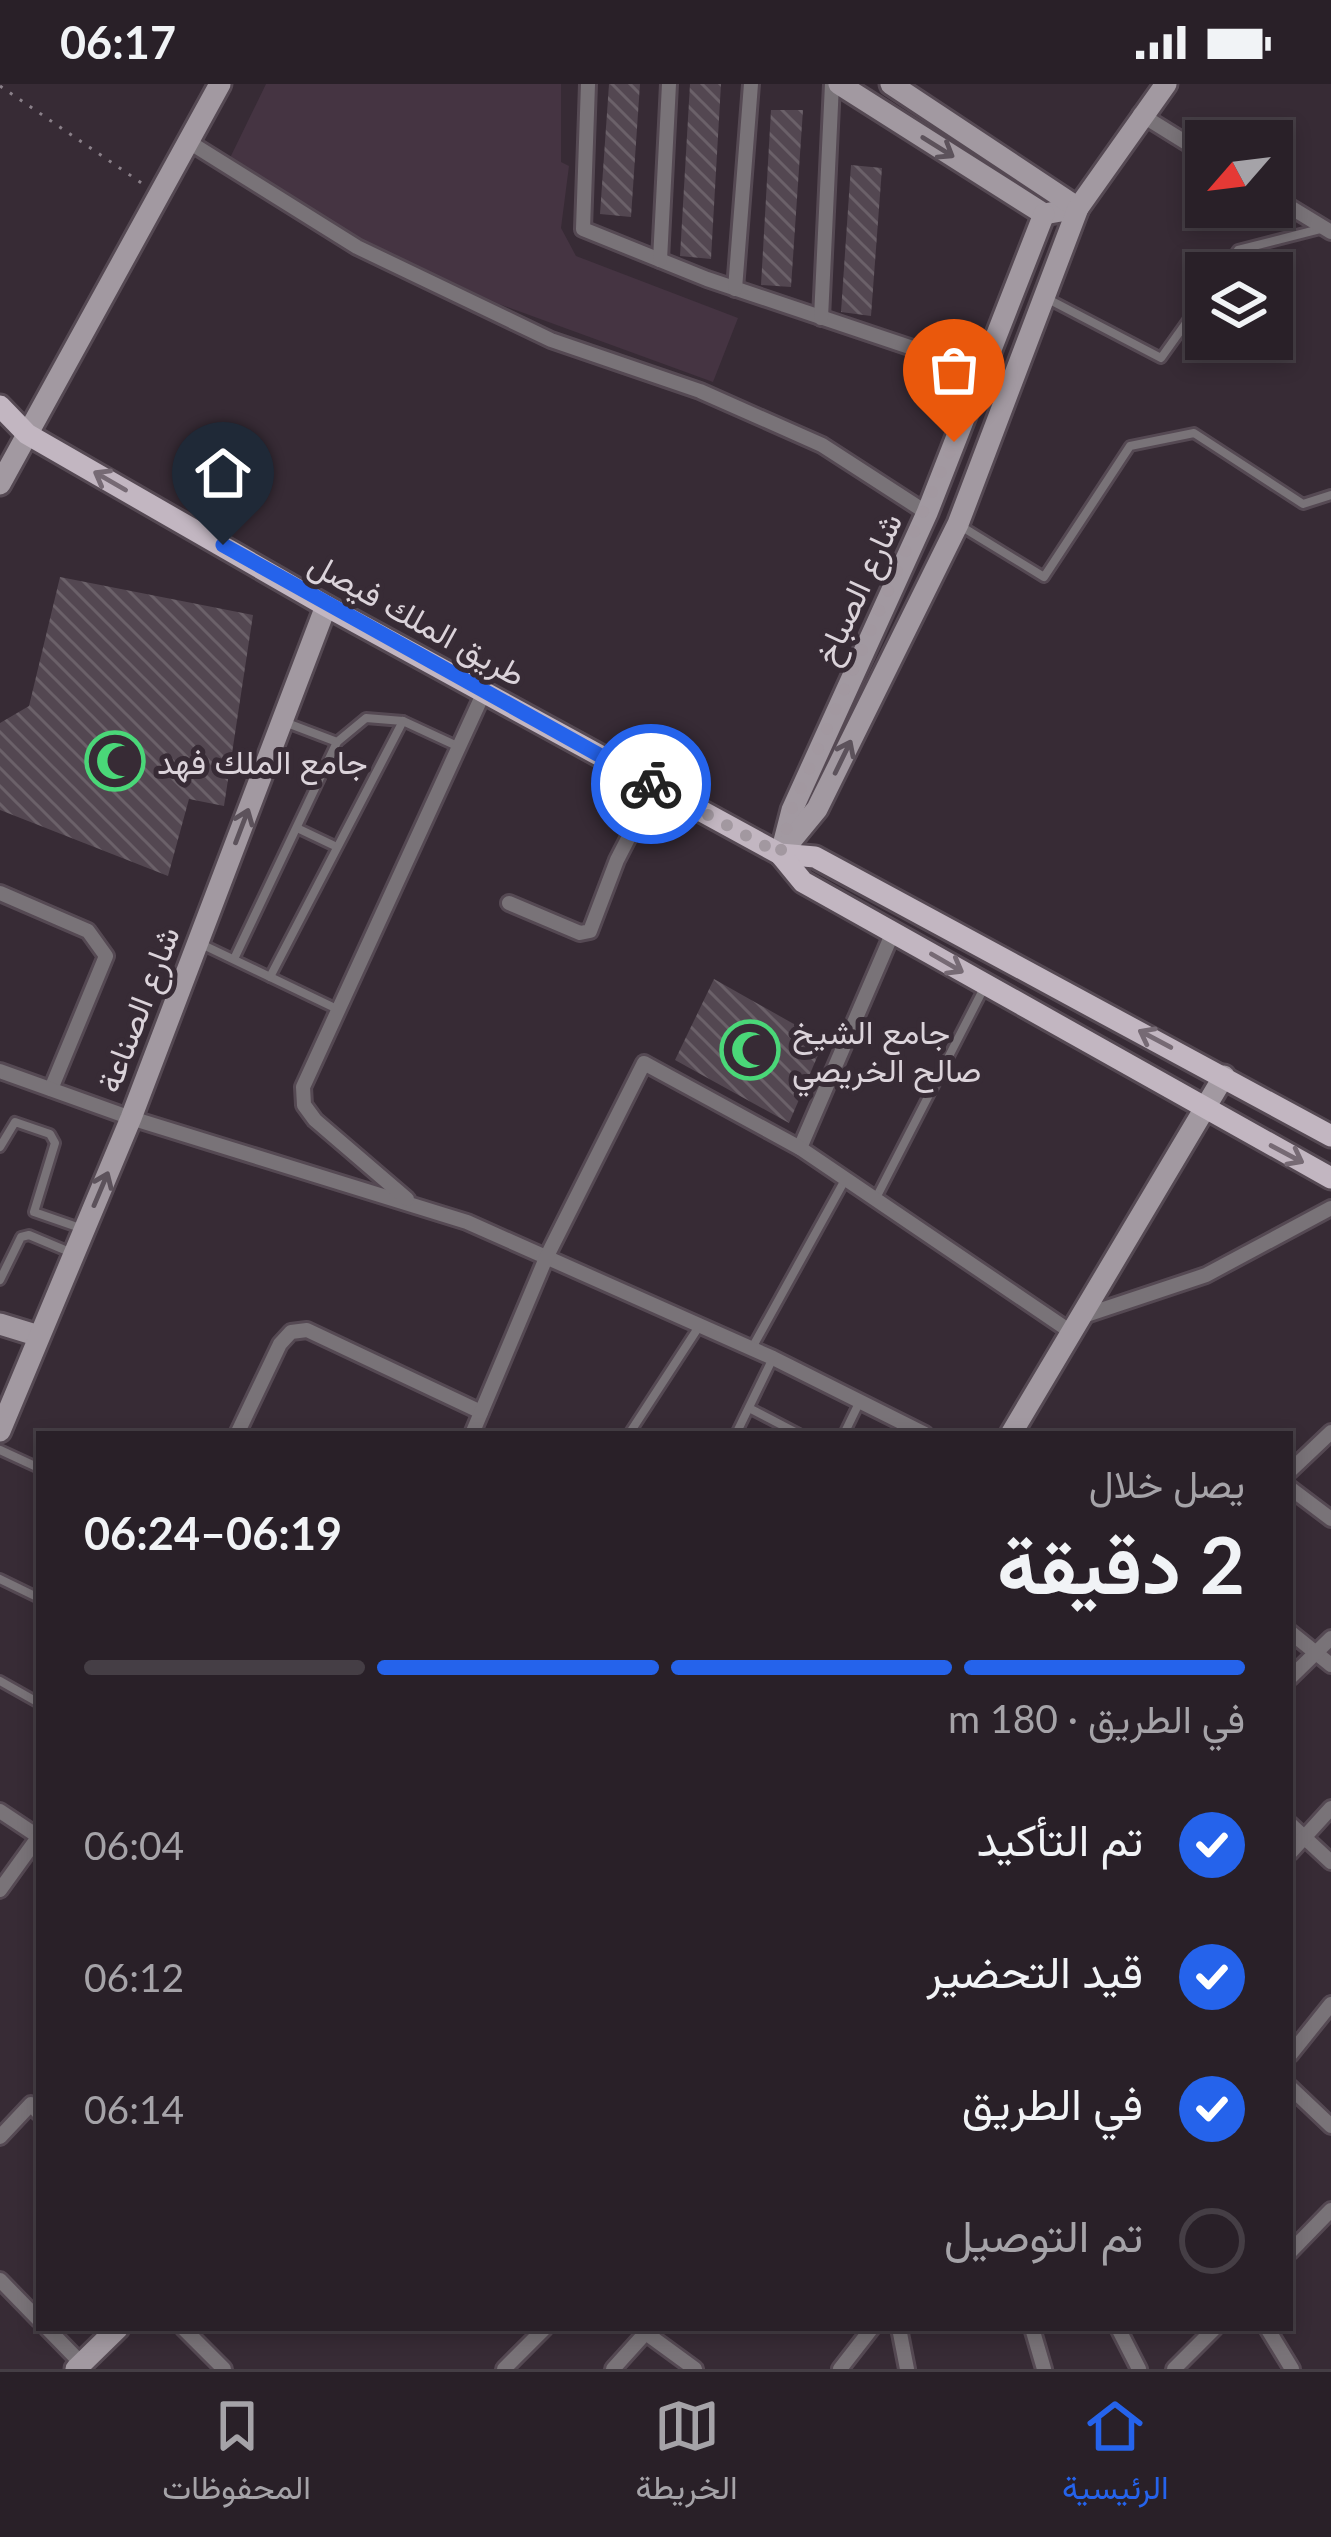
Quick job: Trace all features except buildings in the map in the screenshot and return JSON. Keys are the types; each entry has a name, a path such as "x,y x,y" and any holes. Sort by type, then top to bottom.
{"main road":[{"name":"طريق الملك فيصل","path":"0,406 27,434 326,606 780,854 803,882 1331,1178"},
{"name":"طريق الملك فيصل","path":"0,429 27,434"},
{"name":"طريق الملك فيصل","path":"780,854 815,857 1331,1136"}],"street":[{"path":"0,484 220,84"},
{"path":"588,84 583,229 735,289 981,371"},
{"path":"660,260 669,84"},
{"path":"735,289 752,84"},
{"path":"821,318 836,84 1044,214 1078,208"},
{"path":"891,84 1078,208"},
{"path":"780,854 817,809 958,524 1078,208 1140,114 1166,84"},
{"path":"1140,114 1185,142"},
{"path":"189,142 357,248 550,340 700,391 823,445 927,513"},
{"path":"1293,209 1328,230"},
{"name":"شارع الصباخ","path":"780,854 791,810 927,513 1044,214"},
{"name":"شارع الصناعة","path":"0,1430 131,1118 326,606"},
{"path":"410,1203 304,1105 303,1087 484,692"},
{"path":"509,903 580,933 590,931 617,860 656,786"},
{"path":"0,893 88,931 106,956 51,1089"},
{"path":"800,1148 892,932"},
{"path":"473,1431 546,1258 644,1063 800,1148 1079,1325"},
{"path":"0,1071 131,1118 410,1203 773,1358 920,1431"},
{"path":"1013,1431 1223,1076"},
{"path":"1079,1325 1206,1275 1331,1208"},
{"path":"0,1324 39,1336"},
{"path":"238,1431 280,1344 291,1331 307,1330 481,1412"},
{"path":"1293,1468 1331,1432"},
{"path":"1293,1490 1331,1519"},
{"path":"1293,1635 1331,1665"},
{"path":"1293,1675 1331,1638"},
{"path":"1293,1850 1331,1808"},
{"path":"0,1811 36,1834"},
{"path":"1293,1828 1331,1862"},
{"path":"0,1890 36,1840"},
{"path":"1293,2051 1331,2004"},
{"path":"1293,2090 1331,2126"},
{"path":"0,2137 36,2105"},
{"path":"1293,2249 1331,2210"},
{"path":"0,2280 36,2317"},
{"path":"50,2331 79,2366 115,2331"},
{"path":"186,2331 224,2369"},
{"path":"504,2369 542,2331"},
{"path":"613,2369 644,2331"},
{"path":"646,2331 695,2369"},
{"path":"840,2369 865,2331"},
{"path":"900,2331 907,2369"},
{"path":"1033,2331 1044,2369"},
{"path":"1120,2331 1139,2369"},
{"path":"1174,2369 1212,2331"},
{"path":"1269,2331 1292,2369"}],"lane":[{"path":"1237,252 1328,230"},
{"path":"1046,298 1161,358 1185,324"},
{"path":"958,524 1044,577 1130,446 1194,433 1303,504 1331,495"},
{"path":"234,959 338,742 366,718 403,721 459,746"},
{"path":"282,721 338,742"},
{"path":"270,976 403,721"},
{"path":"296,828 337,847"},
{"path":"198,942 339,1010"},
{"path":"876,1198 985,985"},
{"path":"0,1147 15,1123 50,1134 55,1143 34,1212 84,1229"},
{"path":"752,1349 845,1178"},
{"path":"0,1280 21,1237 28,1234 74,1254"},
{"path":"631,1431 698,1328"},
{"path":"738,1431 773,1358"},
{"path":"846,1431 860,1402"},
{"path":"749,1408 793,1431"},
{"path":"0,1450 36,1467"},
{"path":"0,1579 36,1597"},
{"path":"0,1682 36,1701"}],"path":[{"path":"0,86 159,196"}],"shaded area":[{"path":"266,84 561,84 561,162 569,166 561,228 576,256 738,318 713,382 499,304 335,227 229,160"}],"way so far":[{"path":"651,784 780,854 791,810 927,513 954,442"}],"place":[{"name":"جامع الملك فهد","path":"115,761"},
{"name":"جامع الشيخ صالح الخريصي","path":"750,1050"}],"route":[{"path":"223,545 651,784"}]}
